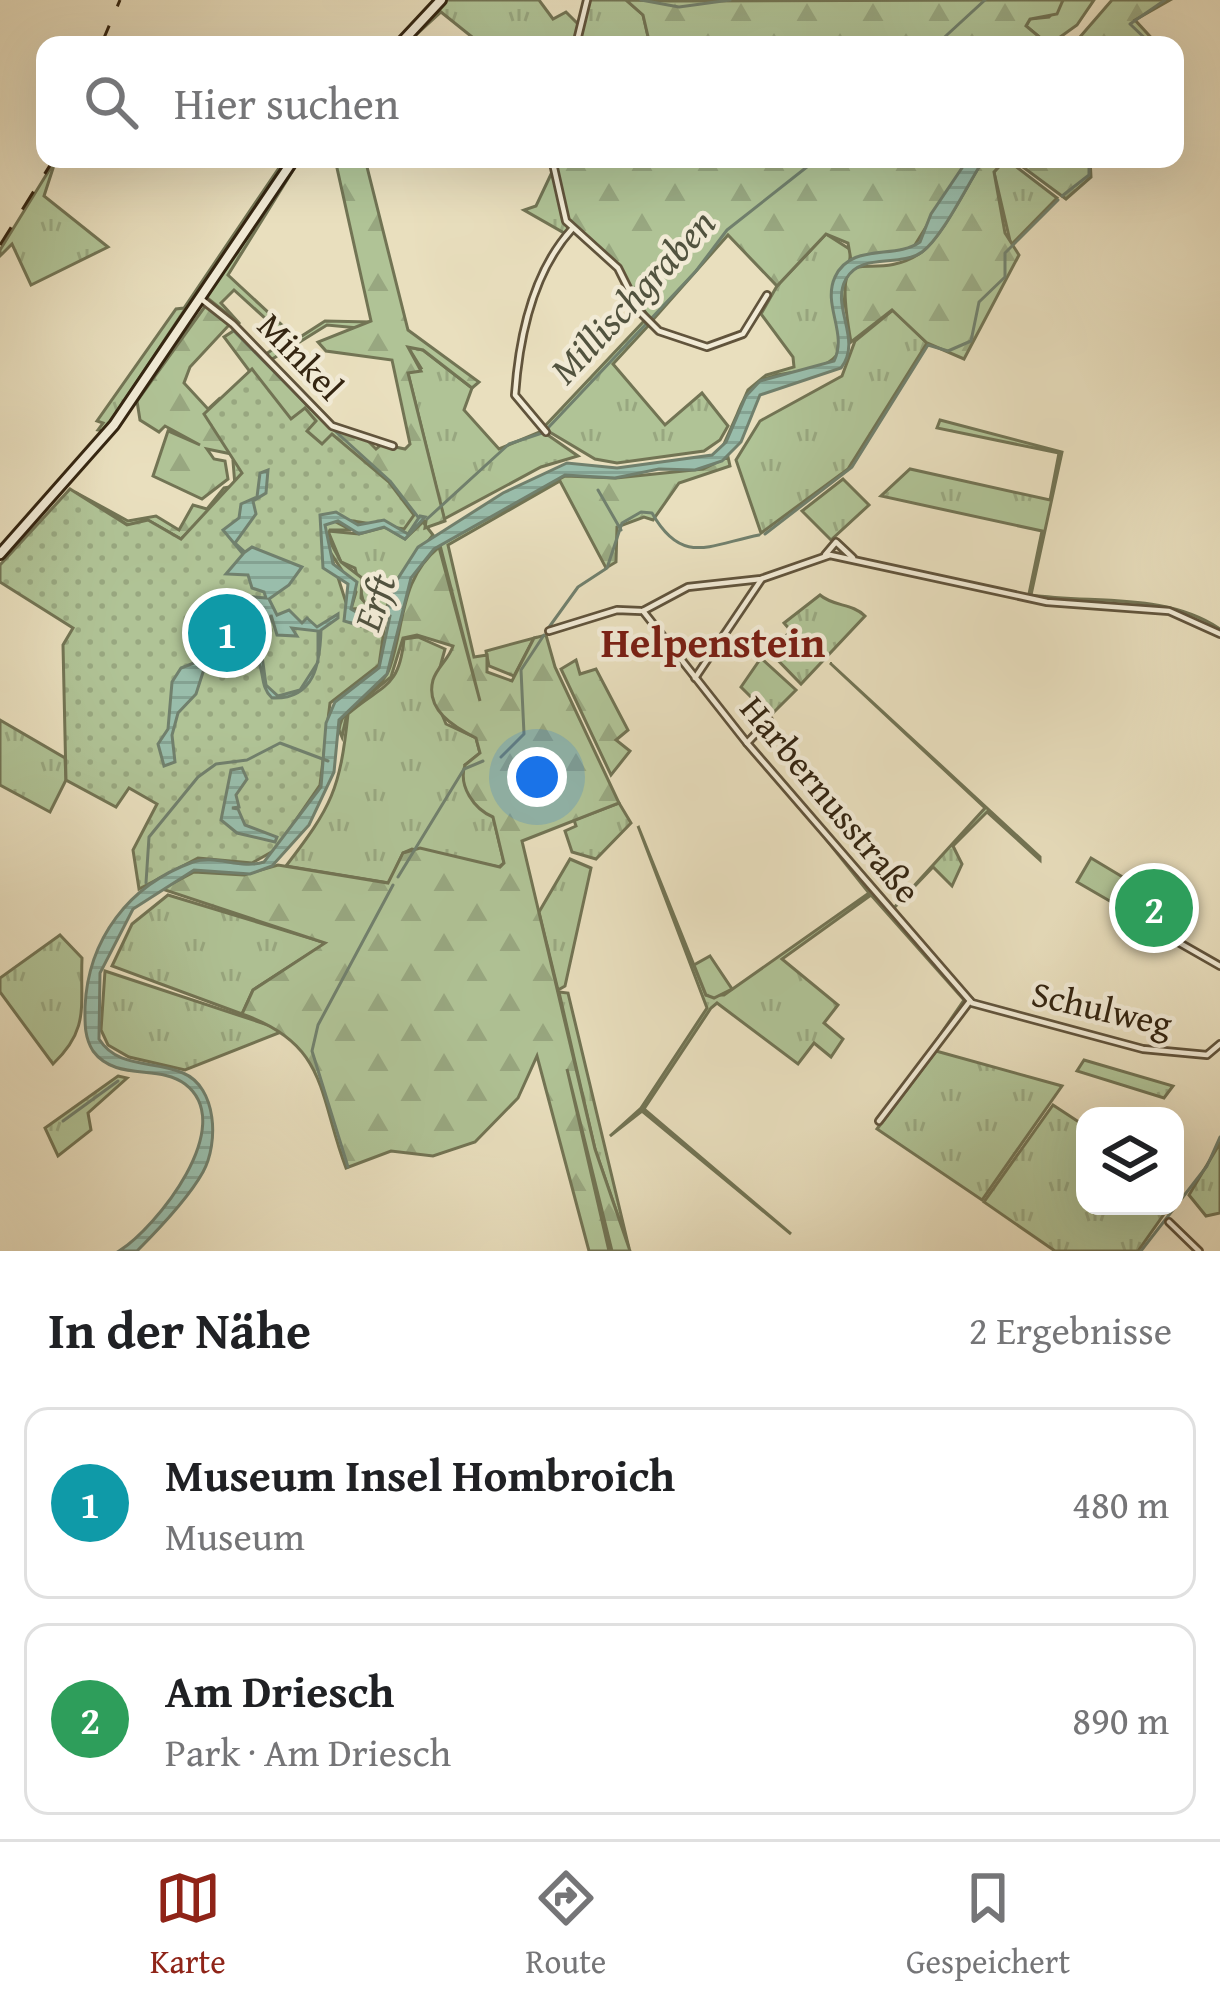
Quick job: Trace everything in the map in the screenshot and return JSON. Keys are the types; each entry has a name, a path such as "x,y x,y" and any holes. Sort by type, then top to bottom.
{"main road":[{"path":"407,36 441,0"},
{"path":"0,554 105,437 288,168"}],"street":[{"path":"578,36 587,0"},
{"path":"554,168 564,216 572,229 618,268 648,322 682,342 707,347 743,334 767,295"},
{"path":"547,432 517,398 518,357 525,318 572,229"},
{"name":"Minkel","path":"200,298 233,324 332,427 392,446"},
{"path":"549,632 617,610 643,611 688,587 761,579 825,555 837,542 855,560"},
{"path":"825,555 1047,602 1173,611 1220,634"},
{"path":"695,678 761,579"},
{"name":"Harbernusstraße","path":"643,611 747,743 970,1001"},
{"path":"747,743 769,719"},
{"path":"1143,922 1220,966"},
{"path":"880,1121 970,1001"},
{"name":"Schulweg","path":"970,1001 1154,1051 1207,1055 1220,1044"},
{"path":"1168,1222 1199,1251"}],"green space":[{"path":"447,0 539,0 553,19 566,12 580,26 577,36 471,36 441,12 413,36"},
{"path":"588,0 626,0 643,15 648,36 579,36"},
{"path":"626,0 1063,0 1057,14 1030,19 1026,26 1038,36 648,36 643,15"},
{"path":"1063,0 1094,0 1077,25 1062,36 1038,36 1026,26 1030,19 1049,17"},
{"path":"1112,0 1170,0 1135,20 1150,36 1081,36"},
{"path":"50,168 44,196 108,247 31,285 12,244 0,256"},
{"path":"279,168 104,431 98,430 103,423 97,421 176,309 184,308"},
{"path":"294,168 228,275 297,339 325,321 371,322 358,328 327,325 269,361 266,354 288,339 234,290 221,303 240,324 206,297"},
{"path":"337,168 367,168 408,330 479,382 472,388 423,350 408,347 421,371 408,373 445,521 425,528 426,521 419,521 408,534 341,514 228,498 181,539 148,520 128,525 75,492 128,521 156,516 179,530 193,505 207,509 224,488 235,486 233,461 251,458 207,449 214,459 225,461 228,479 202,499 153,476 168,431 200,445 165,426 159,432 140,420 137,401 206,305 230,324 190,367 184,383 208,409 219,399 225,412 263,389 224,337 235,330 331,429 364,437 376,449 382,444 405,449 410,444 392,360 326,351 318,342 371,321"},
{"path":"556,168 962,168 913,248 851,260 848,243 826,234 777,286 728,235 651,322 619,267 567,219"},
{"path":"979,168 998,168 994,172 1005,233 1019,255 964,359 927,343 892,310 851,342 845,284 849,272 900,263 919,254 945,224"},
{"path":"1018,168 1057,198 1011,245 994,172"},
{"path":"1024,168 1090,168 1091,177 1066,199"},
{"path":"553,170 566,234 524,210 536,206"},
{"path":"826,234 851,250 837,355 819,367 765,379 742,402 766,375 794,367 793,357 761,314 777,286"},
{"path":"893,310 927,343 848,469 761,533 736,460 760,421 842,376 855,341"},
{"path":"644,321 649,325 613,364 665,425 702,393 728,426 720,440 704,451 617,463 595,459 544,427"},
{"path":"408,347 423,350 472,388 464,410 499,449 542,431 578,456 541,467 444,519 408,373 421,368"},
{"path":"252,369 291,419 305,408 316,421 307,431 322,444 332,434 389,482 414,515 404,529 334,518 321,524 349,612 387,610 379,665 330,703 320,785 275,850 252,863 198,858 139,889 133,850 157,804 129,788 116,807 66,780 63,645 73,628 0,582 0,565 70,489 127,525 148,520 181,539 242,473 204,414"},
{"path":"940,420 1062,452 1031,595 1153,604 1199,617 1220,632 1169,609 1031,597 1029,594 1042,531 881,496 910,469 1050,500 1059,453 937,428"},
{"path":"728,457 730,466 679,483 653,520 644,517 617,527 616,562 606,568 560,481 448,545 474,657 487,655 487,672 512,681 534,638 546,635 555,667 619,803 522,841 595,1149 630,1251 612,1251 567,1069 609,1251 589,1251 537,1056 518,1098 475,1142 433,1156 391,1151 346,1168 316,1074 305,1056 270,1026 242,1014 253,990 325,943 162,889 194,872 244,875 278,865 388,883 403,853 420,848 500,867 504,863 493,817 474,803 464,781 465,765 480,753 476,738 451,723 433,700 433,680 453,646 417,635 403,638 391,677 347,713 342,737 339,730 347,711 379,684 390,667 417,573 439,547 480,701 440,545 565,476 616,478 703,469"},
{"path":"843,479 869,505 831,540 802,511"},
{"path":"334,521 351,530 330,530 327,536 341,562 362,578 361,598 366,604 389,595 387,607 351,609 356,592 325,544 324,525"},
{"path":"423,522 433,535 397,580 388,607 389,596 364,604 355,568 341,562 328,531 359,534 385,527 405,539"},
{"path":"820,595 865,616 801,684 769,651 791,631 784,623"},
{"path":"418,637 445,649 433,693 446,724 476,738 480,753 465,765 493,817 504,863 499,867 412,849 403,853 389,883 286,866 331,796 348,714 393,677 404,639"},
{"path":"534,638 514,676 489,666 486,651"},
{"path":"761,658 796,690 770,716 741,687"},
{"path":"576,660 580,674 596,669 628,730 616,740 630,751 611,775 561,669"},
{"path":"830,663 1040,857 1040,860 987,812 953,846 962,864 952,886 933,867 892,910 985,808"},
{"path":"0,720 65,758 66,780 50,812 0,785"},
{"path":"619,803 631,823 596,859 572,852 565,831 576,826 574,820"},
{"path":"638,826 706,995 724,995 869,893 825,838 965,999 916,1070 964,1000 871,895 782,959 838,1005 824,1023 843,1039 831,1057 814,1043 798,1064 717,1003 711,1008 644,1109 791,1234 642,1111 610,1136 641,1108 707,1008"},
{"path":"1091,858 1151,894 1139,918 1077,882"},
{"path":"570,859 591,868 565,986 558,990 539,912"},
{"path":"168,895 326,943 253,990 242,1014 112,966 132,924"},
{"path":"60,935 82,958 82,1003 73,1039 53,1064 0,992 0,978"},
{"path":"710,956 732,989 714,998 706,995 694,965"},
{"path":"105,971 281,1032 185,1070 129,1057 108,1045 101,1030"},
{"path":"559,992 568,993 629,1248 595,1149"},
{"path":"936,1051 1062,1086 982,1200 877,1129"},
{"path":"1084,1060 1173,1086 1164,1098 1077,1071"},
{"path":"118,1076 127,1078 88,1113 91,1130 58,1156 45,1128"},
{"path":"1053,1105 1076,1120 1076,1215 1163,1215 1138,1251 1055,1251 984,1202"},
{"path":"1220,1143 1220,1213 1206,1216 1189,1195"}],"shaded area":[{"path":"962,168 979,168 947,222 922,252 861,266 846,279 842,301 849,346 841,368 760,395 741,442 722,461 695,470 659,469 615,478 565,475 434,549 411,578 387,674 339,720 334,772 309,825 272,866 250,874 194,870 133,909 100,973 99,1039 126,1060 172,1069 194,1080 208,1103 213,1132 203,1172 181,1203 137,1251 119,1251 170,1199 198,1149 203,1124 199,1102 185,1084 113,1066 93,1051 85,1007 94,959 131,900 170,872 202,860 264,862 321,787 326,723 335,702 379,668 390,616 380,612 361,626 344,621 348,584 323,568 320,515 336,512 358,525 384,520 408,534 420,516 425,517 405,539 384,527 359,534 338,521 325,525 333,564 357,582 351,609 356,612 388,607 397,580 418,547 503,493 567,463 617,468 712,455 726,442 746,396 760,381 834,361 838,340 831,298 842,266 862,255 920,242 931,214"},
{"path":"268,470 266,493 253,501 256,514 235,543 245,552 252,547 302,567 289,585 269,599 277,615 289,610 302,623 307,618 317,627 338,614 321,630 318,659 318,631 292,628 297,636 277,635 271,615 269,628 245,619 233,621 233,603 255,613 253,602 243,596 266,598 264,592 252,588 248,575 226,574 243,554 223,530 239,518 241,504 257,497 260,473"},
{"path":"254,637 260,641 266,685 278,696 300,690 317,663 312,677 298,693 272,698 265,687 259,663 250,653 205,666 196,694 178,713 172,735 175,762 164,766 158,744 168,729 172,682 181,668 222,652 256,650 250,641"},
{"path":"242,768 247,779 236,795 239,807 232,808 238,809 245,825 277,837 275,842 237,833 221,820 231,770"}],"waterway":[{"path":"641,0 679,7 730,0"},
{"name":"Millischgraben","path":"946,36 985,0"},
{"path":"1143,36 1130,24 1165,0"},
{"name":"Millischgraben","path":"547,429 696,271 727,230 806,168"},
{"path":"1062,196 1089,175 1089,168"},
{"path":"765,534 852,467 928,345 948,351 971,341 979,302 1005,277 1005,253 1058,200"},
{"name":"Millischgraben","path":"233,330 309,407"},
{"name":"Millischgraben","path":"313,411 390,481 418,517"},
{"name":"Millischgraben","path":"427,519 509,444 542,433"},
{"path":"598,490 621,530"},
{"path":"547,630 578,587 607,568 622,523 641,512 652,513 663,530 686,546 698,548 759,535"},
{"path":"501,757 524,734 521,670 544,635"},
{"path":"146,883 149,837 198,777 216,764 247,760 280,743 328,761"},
{"path":"398,877 464,769 483,761"},
{"path":"348,1167 312,1051 318,1025 393,885"},
{"path":"63,1121 118,1081"},
{"path":"1141,1251 1207,1166 1220,1137"}],"railway":[{"path":"105,36 120,0"},
{"path":"0,245 48,168"}],"place":[{"name":"Museum Insel Hombroich","path":"227,633"},
{"name":"Am Driesch","path":"1154,908"}],"district":[{"name":"Helpenstein","path":"713,642"}],"water label":[{"name":"Erft","path":"374,602"}]}
